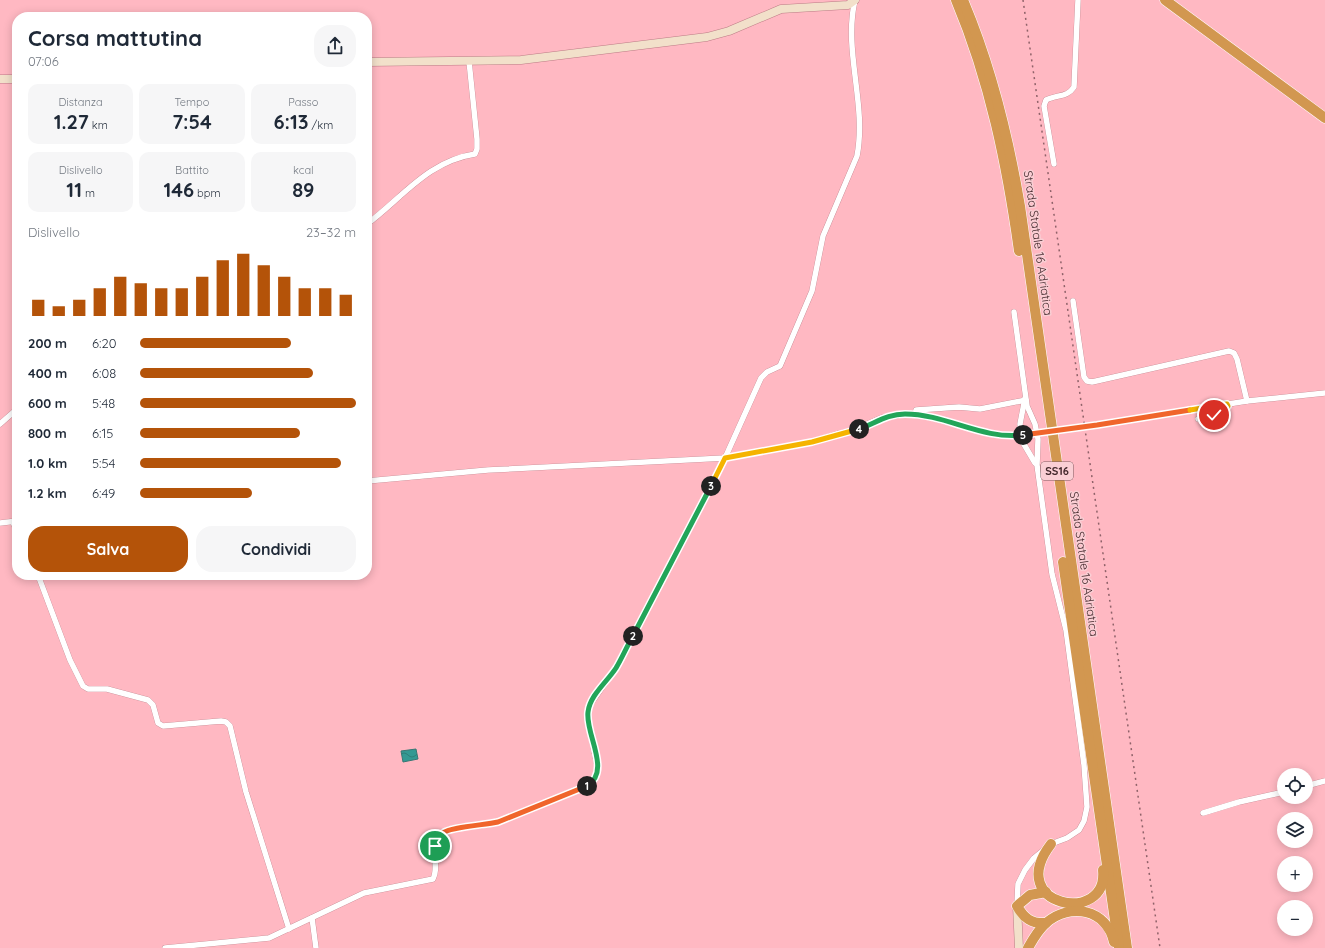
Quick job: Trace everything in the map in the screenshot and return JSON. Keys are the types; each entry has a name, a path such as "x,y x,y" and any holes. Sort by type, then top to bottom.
{"highway":[{"path":"1164,0 1325,118"},
{"name":"Strada Statale 16 Adriatica","path":"962,1 973,44 997,123 1013,205 1119,948"},
{"name":"Strada Statale 16 Adriatica","path":"962,1 976,32 996,91 1013,164 1127,948"},
{"path":"1051,844 1042,856 1038,866 1040,884 1054,899 1065,904 1078,904 1091,898 1100,886 1104,875 1098,833 1097,799"},
{"path":"1046,892 1030,895 1017,906 1022,914 1030,921 1046,923"},
{"path":"1028,948 1035,934 1046,923 1056,916 1070,910 1087,912 1096,916 1108,927 1112,935 1115,948"}],"street":[{"path":"372,62 520,60 707,37 730,31 781,9 848,5 855,0"},
{"path":"165,948 269,938 364,893 433,879 435,872 434,854 437,839 448,830 498,822 588,785 598,776 598,762 588,721 589,706 622,658 725,458 761,378 767,372 780,366 782,363 812,291 823,236 857,156 860,119 850,24 855,0"},
{"path":"1054,164 1044,106 1046,100 1064,95 1070,92 1074,87 1078,0"},
{"path":"372,220 389,208 420,178 437,166 454,159 475,154 477,149 477,139 469,61"},
{"path":"0,79 12,79"},
{"path":"1073,301 1084,377 1087,381 1092,382 1229,351 1234,354 1237,359 1247,401"},
{"path":"1014,312 1026,392 1020,424 1022,441 1037,466"},
{"path":"372,481 488,470 725,458 812,442 852,431 881,418 893,415 915,415 986,432 1016,436 1097,425 1247,401 1325,394"},
{"path":"915,415 916,410 925,408 959,407 980,409 1025,400"},
{"path":"1019,948 1017,906 1018,884 1025,870 1034,858 1051,844 1067,838 1078,830 1084,821 1087,807 1084,765 1066,630 1052,574 1037,466 1038,439 1035,424 1025,400"},
{"path":"1198,419 1224,413 1228,406 1227,404"},
{"path":"0,424 12,413"},
{"path":"0,523 12,521"},
{"path":"40,580 70,660 83,686 88,689 107,689 148,700 153,705 158,724 163,726 221,721 226,722 230,726 255,822 290,929"},
{"path":"1313,784 1325,780"},
{"path":"1203,813 1240,802 1277,794"},
{"path":"312,918 316,948"}],"water":[{"path":"416,749 418,759 403,762 401,751"}],"railway":[{"path":"1023,0 1160,948"}],"route":[{"path":"435,846 437,839 443,832 498,822 588,785 598,776 598,762 588,721 590,702 622,658 725,458 812,442 852,431 866,426 873,421 893,415 905,414 925,416 997,435 1016,436 1097,425 1227,404 1228,406 1224,413 1214,415"}]}
